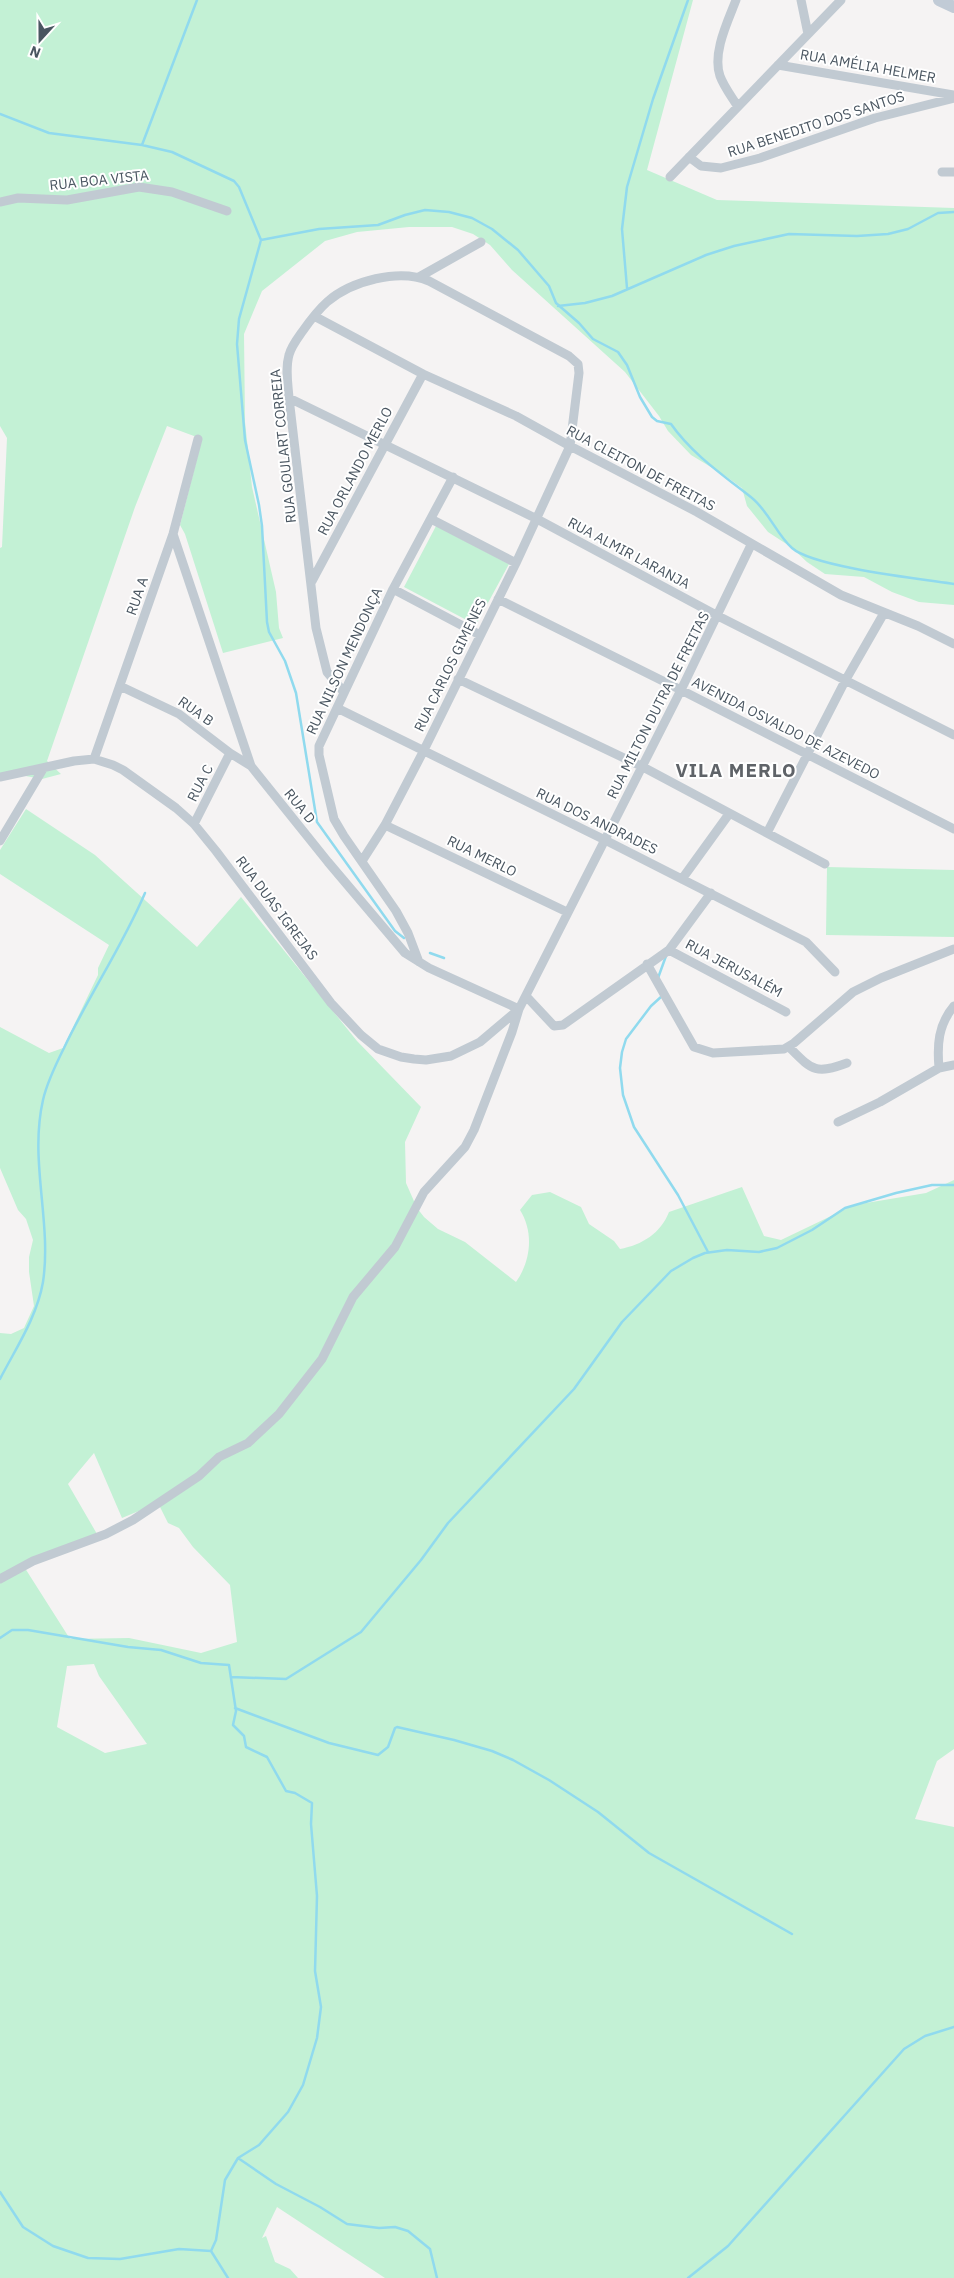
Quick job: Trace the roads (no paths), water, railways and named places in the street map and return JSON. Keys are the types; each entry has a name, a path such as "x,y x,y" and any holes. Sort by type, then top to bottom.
{"street":[{"path":"736,0 722,42 718,64 720,77 738,107"},
{"path":"801,0 808,34"},
{"path":"670,177 841,0"},
{"path":"939,0 954,7"},
{"name":"RUA AMÉLIA HELMER","path":"778,65 954,96"},
{"name":"RUA BENEDITO DOS SANTOS","path":"689,157 701,166 721,168 760,158 875,118 954,96"},
{"path":"942,172 954,172"},
{"name":"RUA BOA VISTA","path":"0,202 18,198 67,200 126,189 148,188 188,196 227,211"},
{"path":"419,277 481,242"},
{"name":"RUA GOULART CORREIA","path":"343,692 331,679 326,668 316,628 312,581 289,398 287,368 289,354 314,316 336,296 365,283 405,275 419,277 569,356 578,364"},
{"name":"RUA CLEITON DE FREITAS","path":"314,316 423,374 502,408 570,446 697,512 840,595 954,644"},
{"name":"RUA CARLOS GIMENES","path":"362,861 385,825 423,752 516,563 570,446 580,373 578,364"},
{"name":"RUA ORLANDO MERLO","path":"312,581 423,374"},
{"name":"RUA ALMIR LARANJA","path":"289,398 537,519 718,616 954,735"},
{"name":"RUA A","path":"94,759 173,534 198,439"},
{"name":"RUA NILSON MENDONÇA","path":"362,861 334,819 319,755 322,738 393,589 453,477"},
{"path":"431,520 516,563"},
{"name":"RUA D","path":"173,534 251,766 328,862 405,953 474,990 519,1009"},
{"name":"RUA MILTON DUTRA DE FREITAS","path":"519,1009 682,690 751,545"},
{"path":"393,589 480,635"},
{"name":"AVENIDA OSVALDO DE AZEVEDO","path":"498,600 682,690 954,829"},
{"path":"767,833 809,755 845,681 884,613"},
{"path":"458,679 643,767 825,864"},
{"name":"RUA B","path":"120,686 179,714 230,753 251,766"},
{"name":"RUA DOS ANDRADES","path":"337,708 682,878 806,942 835,972"},
{"name":"RUA C","path":"194,824 230,753"},
{"name":"RUA DUAS IGREJAS","path":"0,777 79,760 94,759 113,764 176,808 194,824 241,883 330,1003 361,1036 378,1049 401,1057 414,1059 426,1060 451,1056 480,1042 519,1009"},
{"path":"0,841 43,769"},
{"path":"682,878 729,814"},
{"name":"RUA MERLO","path":"385,825 567,912"},
{"path":"362,861 396,911 412,942 419,962"},
{"path":"526,996 554,1026 561,1026 668,950 711,893"},
{"path":"647,964 690,1042 700,1050 713,1053 769,1052 789,1047 853,992 880,978 954,949"},
{"name":"RUA JERUSALÉM","path":"668,950 786,1012"},
{"path":"939,1068 939,1036 943,1024 954,1006"},
{"path":"0,1579 33,1561 106,1534 133,1520 199,1476 219,1457 248,1442 280,1414 322,1359 353,1297 395,1247 424,1192 464,1147 474,1130 488,1095 519,1009"},
{"path":"789,1047 816,1069 827,1070 847,1063"},
{"path":"838,1122 880,1102 939,1068 954,1065"}],"waterway":[{"path":"142,145 197,0"},
{"path":"627,288 622,229 627,187 653,99 688,0"},
{"path":"0,114 49,133 142,145 172,152 234,181 239,187 261,240 239,319 237,344 245,440 262,526 269,632 285,661 296,693 317,822 395,931 404,938"},
{"path":"261,240 319,229 378,225 425,210 449,212 472,218 492,229 518,250 549,286 556,303 579,323 593,339 618,352 627,365 640,397 652,417 657,421 671,424 698,455 752,498 792,548 804,555 844,566 954,584"},
{"path":"558,306 585,303 612,296 706,255 734,246 789,234 857,236 888,234 908,229 938,213 954,212"},
{"path":"0,1379 31,1320 43,1282 45,1237 38,1146 39,1123 45,1093 49,1080 74,1028 126,933 145,893"},
{"path":"430,953 444,958"},
{"path":"658,978 666,956"},
{"path":"662,996 651,1006 626,1039 620,1068 623,1095 634,1127 678,1195 708,1252"},
{"path":"231,1677 286,1679 361,1632 421,1560 448,1523 574,1389 622,1322 671,1271 705,1253 727,1250 759,1252 777,1248 812,1230 845,1208 932,1185 954,1185"},
{"path":"0,1638 12,1630 28,1630 128,1647 161,1650 201,1663 229,1665 236,1711 233,1725 244,1736 246,1747 267,1757 286,1791 295,1793 312,1803 311,1824 317,1896 315,1971 321,2007 317,2038 303,2085 288,2112 259,2145 238,2158 225,2180 216,2240 211,2251"},
{"path":"235,1708 329,1743 378,1755 388,1747 397,1727 492,1751 513,1760 549,1780 598,1812 649,1853 792,1934"},
{"path":"688,2278 728,2246 904,2049 925,2036 954,2027"},
{"path":"238,2158 276,2184 320,2207 347,2224 379,2228 395,2227 408,2231 430,2249 437,2278"},
{"path":"0,2192 23,2227 53,2246 88,2258 120,2259 179,2249 211,2251"},
{"path":"211,2251 228,2278"}],"district":[{"name":"VILA MERLO","path":"736,770"}]}
